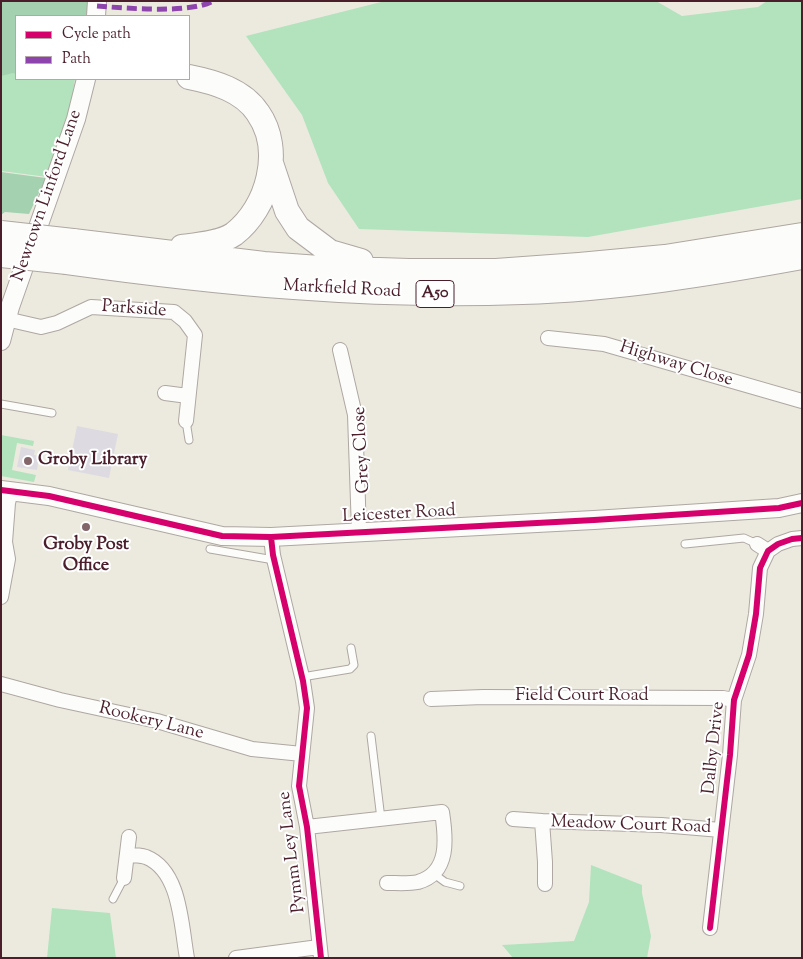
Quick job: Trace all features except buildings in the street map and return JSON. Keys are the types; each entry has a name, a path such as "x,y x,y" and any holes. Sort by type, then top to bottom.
{"highway":[{"path":"190,77 220,84 244,98 259,113 270,145 271,161 287,212 298,228 330,252 408,271"},
{"path":"152,251 207,244 233,234 257,208 267,181 271,161"},
{"name":"Markfield Road","path":"1,233 162,275 357,292 443,294 523,292 656,281 802,257"},
{"name":"Markfield Road","path":"1,255 152,251 264,264 319,268 496,271 665,257 802,235"}],"street":[{"path":"96,15 97,1"},
{"name":"Newtown Linford Lane","path":"1,341 6,311 76,118 86,80"},
{"name":"Parkside","path":"6,311 41,327 57,323 90,306 174,312 186,320 195,335 186,421"},
{"name":"Highway Close","path":"548,338 604,344 802,401"},
{"path":"340,350 356,415 363,531"},
{"name":"Grey Close","path":"354,370 363,413 363,531"},
{"path":"165,393 188,396"},
{"path":"1,597 8,559 5,542 8,503 6,490"},
{"name":"Leicester Road","path":"6,490 49,496 222,536 271,537 594,520 779,508 802,503"},
{"name":"Pymm Ley Lane","path":"271,537 274,560 302,677 307,708 299,786 307,827 320,953"},
{"path":"763,548 802,538"},
{"name":"Dalby Drive","path":"710,928 730,755 734,700 749,655 756,614 763,548"},
{"name":"Rookery Lane","path":"1,684 60,700 157,722 252,750 302,754"},
{"name":"Field Court Road","path":"431,699 543,697 723,698 734,700"},
{"path":"307,827 442,812 445,836 443,858 434,874 418,882 387,883"},
{"path":"513,819 542,821"},
{"name":"Meadow Court Road","path":"545,884 542,821 721,830"},
{"path":"124,878 129,836"},
{"path":"126,855 145,857 158,865 168,875 174,888 187,958"},
{"path":"236,958 320,953"}],"lane":[{"path":"1,404 52,413"},
{"path":"186,421 189,440"},
{"path":"685,544 744,538 763,548"},
{"path":"210,549 274,560"},
{"path":"302,677 350,668 354,665 351,648"},
{"path":"371,736 381,820"},
{"path":"434,874 445,882 460,886"},
{"path":"113,899 124,878"}],"green space":[{"path":"1,1 93,1 86,15 15,15 15,74 1,76"},
{"path":"385,1 656,1 682,16 758,7 767,1 802,1 802,199 588,237 359,229 328,183 302,115 246,36"},
{"path":"1,64 15,67 15,80 75,80 60,141 47,177 1,171"},
{"path":"1,172 46,178 29,214 5,212 1,215"},
{"path":"1,435 34,441 33,446 17,443 12,470 36,475 34,482 1,476"},
{"path":"591,865 642,885 651,936 647,958 513,958 502,945 574,941 589,902"},
{"path":"52,908 110,913 116,958 47,958"}],"marked path":[{"path":"97,6 173,9 189,8 213,1"}],"cycle path":[{"path":"1,490 49,496 222,536 271,537 594,520 779,508 802,503"},
{"path":"271,537 273,555 303,681 307,708 299,786 307,827 321,958"},
{"path":"710,928 730,755 734,700 749,655 756,614 760,568 768,551 778,544 802,538"}],"place":[{"name":"Groby Library","path":"28,461"},
{"name":"Groby Post Office","path":"86,527"}]}
